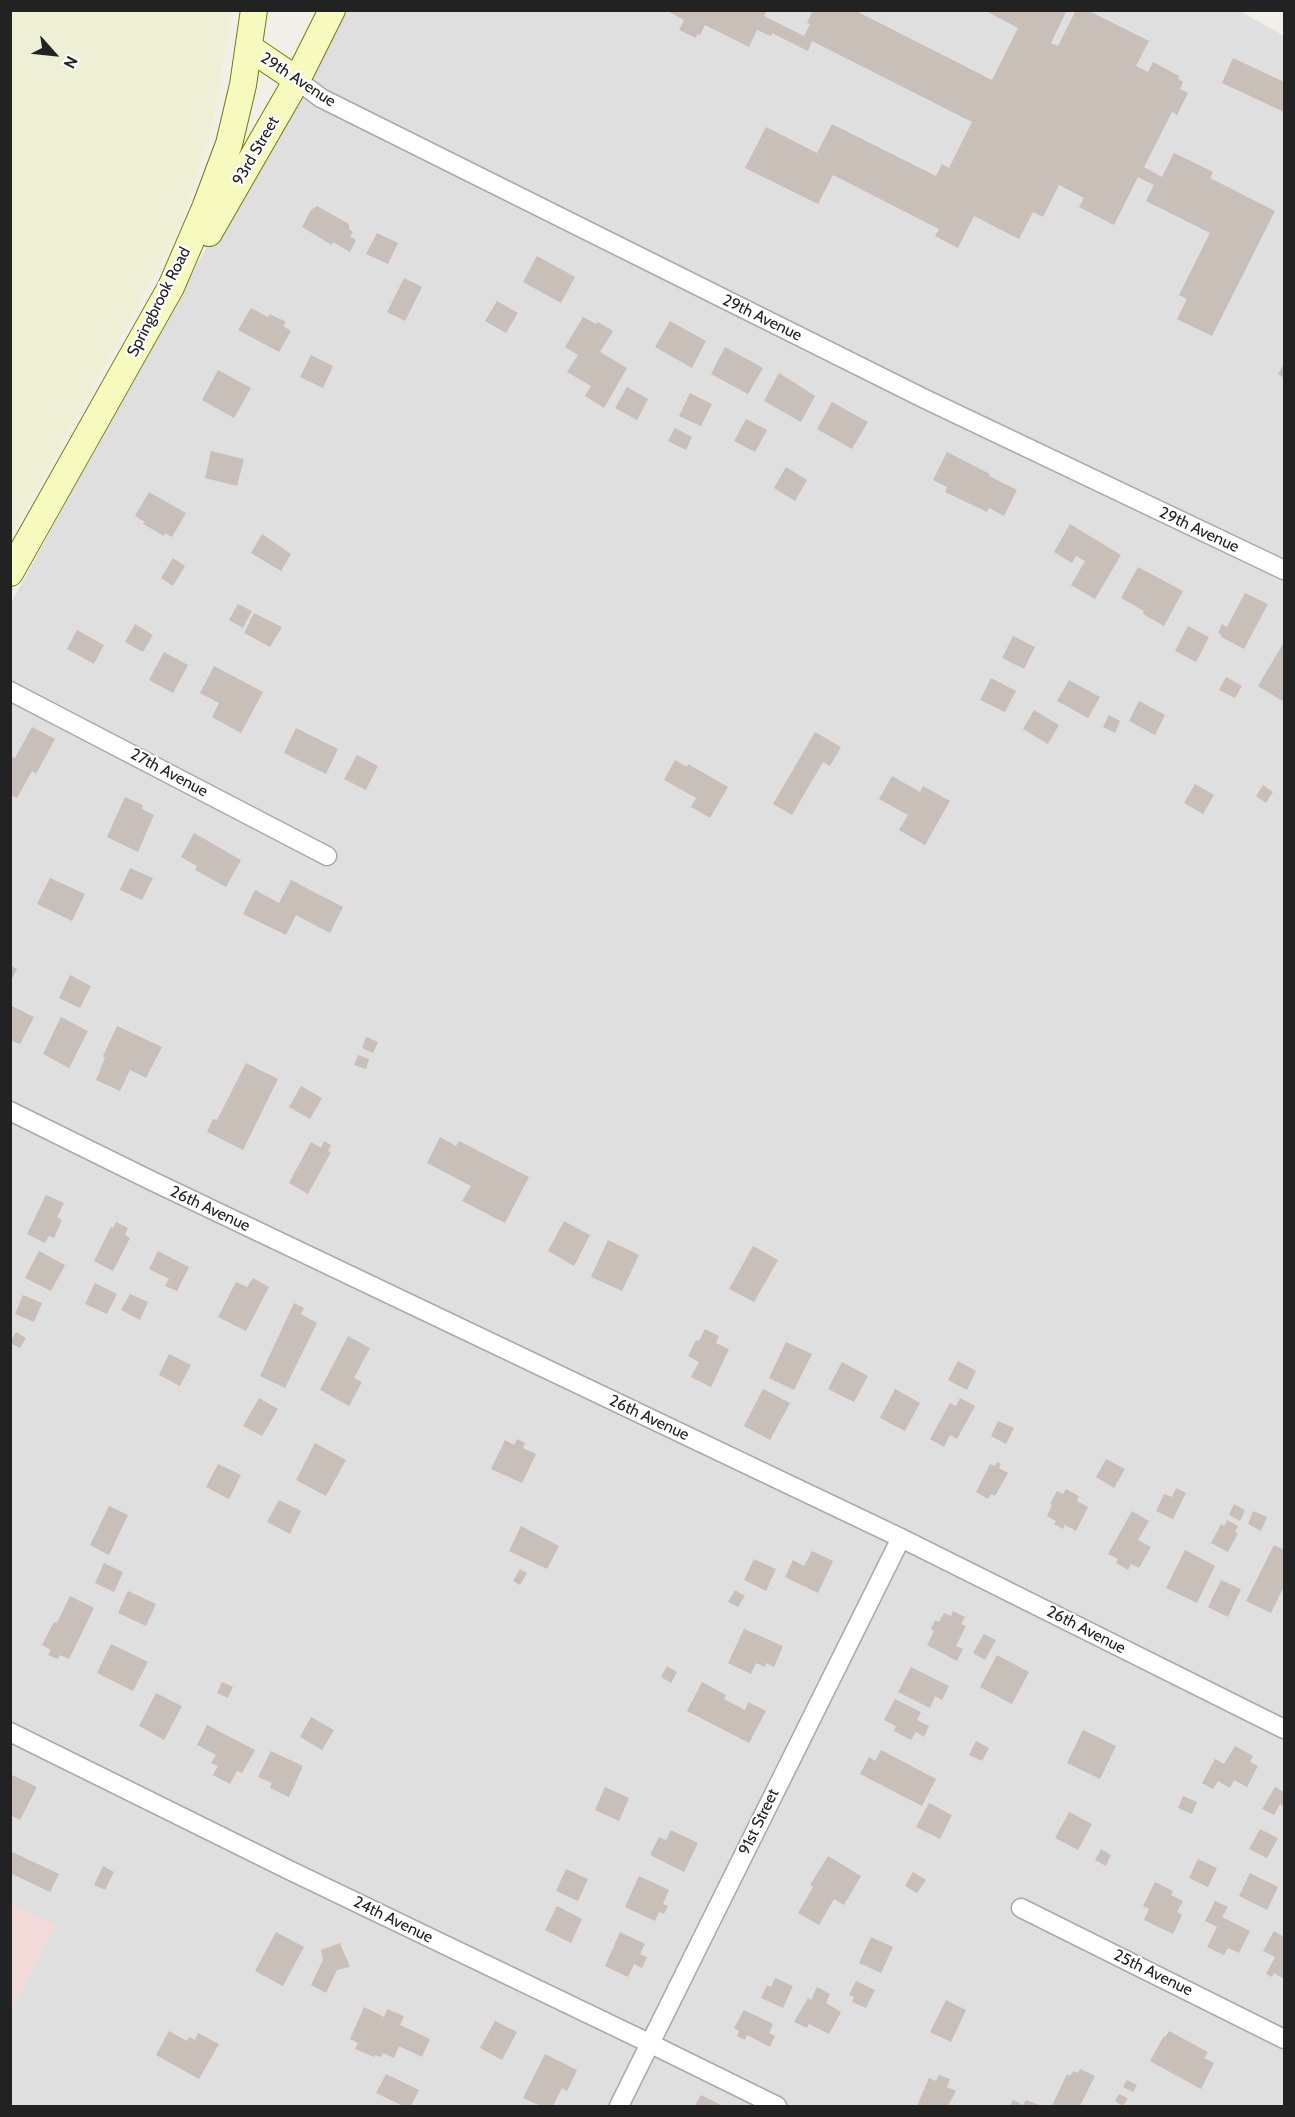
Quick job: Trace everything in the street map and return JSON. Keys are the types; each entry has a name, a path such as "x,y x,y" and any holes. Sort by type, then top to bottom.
{"street":[{"name":"Springbrook Road","path":"10,573 171,286 205,208 229,144 250,48 254,10"},
{"name":"93rd Street","path":"171,286 201,246 297,80 332,10"},
{"name":"29th Avenue","path":"250,48 321,98 925,399 1284,570"},
{"name":"27th Avenue","path":"10,691 327,856"},
{"name":"26th Avenue","path":"10,1111 901,1538 1284,1729"},
{"name":"91st Street","path":"619,2106 901,1538"},
{"name":"24th Avenue","path":"10,1732 777,2106"},
{"name":"25th Avenue","path":"1021,1908 1284,2038"}],"shaded area":[{"path":"1238,10 1284,36 1284,2106 11,2106 11,2010 56,1926 10,1903 11,603 200,259 344,11"},
{"path":"11,1903 56,1926 11,2010"}],"green space":[{"path":"11,10 232,11 212,130 177,235 11,536"}],"building":[{"path":"665,10 767,10 764,16 804,36 813,10 854,10 992,80 1018,28 984,10 1067,10 1051,43 1058,46 1076,10 1087,10 1149,41 1136,66 1148,72 1153,62 1179,76 1178,79 1183,82 1180,89 1188,93 1177,115 1172,112 1144,167 1162,177 1174,153 1213,172 1210,178 1275,211 1212,336 1177,319 1187,299 1179,295 1210,233 1146,201 1154,185 1138,177 1114,225 1079,207 1084,198 1059,185 1043,217 1033,212 1019,239 974,216 958,248 935,236 939,229 833,175 818,204 745,168 766,127 817,153 832,124 936,176 942,164 949,168 972,122 812,41 808,51 772,33 771,36 757,30 749,47 705,25 696,38 679,30 684,20"},
{"path":"1233,58 1284,82 1284,112 1222,83"},
{"path":"317,206 349,224 349,229 353,232 350,236 356,240 350,252 333,242 332,245 302,227 311,210"},
{"path":"377,233 398,243 388,264 366,254"},
{"path":"537,256 575,277 561,303 523,282"},
{"path":"404,278 422,287 405,321 387,312"},
{"path":"497,301 518,313 506,333 485,321"},
{"path":"251,308 268,317 270,314 286,322 283,326 291,331 279,352 238,330"},
{"path":"583,317 596,324 598,322 613,331 600,352 627,368 604,408 585,396 591,386 567,372 578,355 565,347"},
{"path":"670,321 706,341 692,368 655,347"},
{"path":"725,347 763,368 748,394 711,374"},
{"path":"311,355 333,366 323,388 300,377"},
{"path":"1284,364 1284,378 1278,374"},
{"path":"218,370 251,388 234,418 202,400"},
{"path":"779,373 815,396 801,422 764,401"},
{"path":"627,387 648,399 637,420 615,408"},
{"path":"690,393 712,404 701,426 679,416"},
{"path":"832,402 868,422 852,449 817,429"},
{"path":"746,419 767,430 755,452 734,441"},
{"path":"675,428 692,437 686,450 668,441"},
{"path":"211,451 244,459 237,486 205,478"},
{"path":"947,452 1017,490 1004,516 989,508 987,512 945,492 947,487 933,480"},
{"path":"786,467 807,480 795,501 774,488"},
{"path":"149,492 186,513 172,537 165,533 164,536 143,524 145,522 135,516"},
{"path":"1070,524 1121,555 1095,599 1071,585 1085,561 1076,556 1072,563 1054,552"},
{"path":"262,534 291,554 281,571 251,553"},
{"path":"173,558 185,566 173,586 161,578"},
{"path":"1138,567 1183,591 1164,626 1121,598"},
{"path":"1245,593 1268,604 1244,649 1221,637 1222,635 1218,633 1222,624 1227,627"},
{"path":"238,604 252,611 243,628 229,620"},
{"path":"254,613 282,627 270,647 244,633"},
{"path":"135,624 153,635 143,652 125,642"},
{"path":"1188,626 1209,637 1196,662 1175,651"},
{"path":"77,630 104,645 94,664 67,649"},
{"path":"1013,636 1035,647 1024,669 1002,658"},
{"path":"1284,642 1284,702 1258,686"},
{"path":"164,652 188,665 173,693 149,680"},
{"path":"214,666 263,692 241,733 212,717 219,703 200,693"},
{"path":"1226,677 1242,686 1235,698 1219,690"},
{"path":"991,678 1016,691 1005,712 980,700"},
{"path":"1069,680 1100,697 1088,718 1057,701"},
{"path":"1139,701 1165,715 1155,735 1129,721"},
{"path":"1034,710 1059,725 1048,744 1023,729"},
{"path":"1109,715 1120,721 1115,733 1103,727"},
{"path":"32,727 55,739 36,774 32,771 17,798 10,795 10,756 15,758"},
{"path":"296,728 338,749 326,774 284,753"},
{"path":"815,732 841,747 830,766 823,762 792,815 773,804"},
{"path":"357,755 378,766 366,790 344,779"},
{"path":"675,760 687,767 688,764 728,787 710,818 691,807 696,798 664,780"},
{"path":"892,776 920,792 923,786 950,801 925,845 899,830 908,815 879,799"},
{"path":"1195,784 1214,795 1203,814 1184,803"},
{"path":"1263,785 1273,792 1266,803 1256,796"},
{"path":"125,797 143,805 142,809 154,815 138,852 107,837"},
{"path":"194,833 241,860 226,887 195,870 197,866 181,857"},
{"path":"130,868 153,878 142,900 120,890"},
{"path":"50,878 85,894 72,921 37,904"},
{"path":"291,880 343,907 330,933 296,915 286,935 243,914 255,890 279,903"},
{"path":"10,965 17,969 10,983"},
{"path":"70,975 91,986 80,1008 59,998"},
{"path":"10,1005 34,1017 20,1044 10,1040"},
{"path":"61,1017 88,1031 69,1068 43,1054"},
{"path":"117,1026 162,1047 146,1078 130,1070 120,1091 96,1080 105,1058 103,1056"},
{"path":"366,1037 378,1042 373,1053 362,1048"},
{"path":"358,1055 369,1059 366,1069 354,1065"},
{"path":"246,1063 278,1079 243,1150 207,1132 213,1119 217,1120"},
{"path":"301,1086 322,1098 310,1119 289,1107"},
{"path":"440,1137 456,1146 459,1141 529,1177 505,1223 462,1201 471,1186 427,1163"},
{"path":"324,1141 331,1145 328,1151 331,1152 308,1194 289,1183 311,1142 321,1148"},
{"path":"46,1195 64,1203 57,1217 62,1220 54,1238 49,1236 45,1243 27,1234"},
{"path":"564,1221 590,1235 574,1266 548,1251"},
{"path":"116,1222 128,1228 125,1235 130,1238 113,1271 94,1261 111,1227 113,1228"},
{"path":"608,1240 639,1255 622,1291 591,1277"},
{"path":"753,1246 778,1260 754,1302 729,1289"},
{"path":"39,1251 65,1265 51,1291 25,1278"},
{"path":"158,1251 189,1267 177,1291 165,1286 169,1279 149,1269"},
{"path":"253,1278 269,1287 246,1331 218,1317 236,1282 247,1287"},
{"path":"95,1283 117,1294 107,1314 85,1304"},
{"path":"130,1294 148,1302 140,1320 121,1310"},
{"path":"23,1295 42,1303 34,1322 15,1314"},
{"path":"294,1303 304,1308 301,1314 317,1323 285,1388 260,1376"},
{"path":"705,1329 719,1336 716,1343 729,1349 711,1387 691,1377 699,1362 688,1356"},
{"path":"16,1332 26,1338 20,1348 10,1343"},
{"path":"348,1336 370,1348 354,1378 362,1382 349,1406 320,1390"},
{"path":"786,1342 812,1354 794,1390 769,1378"},
{"path":"169,1354 191,1365 180,1386 159,1375"},
{"path":"958,1361 976,1371 967,1390 948,1380"},
{"path":"842,1362 868,1376 854,1402 828,1389"},
{"path":"763,1389 790,1403 770,1440 744,1426"},
{"path":"895,1389 920,1403 905,1431 880,1418"},
{"path":"259,1398 278,1409 262,1436 243,1426"},
{"path":"960,1398 975,1406 957,1439 950,1435 944,1447 930,1439 950,1403 956,1406"},
{"path":"998,1421 1014,1428 1006,1444 991,1436"},
{"path":"517,1439 525,1443 523,1448 536,1454 522,1483 491,1469 505,1440 514,1445"},
{"path":"315,1443 346,1460 326,1496 296,1480"},
{"path":"1106,1459 1125,1469 1114,1488 1096,1477"},
{"path":"997,1462 1001,1464 999,1468 1008,1473 995,1496 991,1494 988,1499 976,1492 990,1464 995,1466"},
{"path":"218,1464 241,1475 229,1499 206,1487"},
{"path":"1176,1488 1186,1493 1173,1519 1156,1511 1164,1494 1172,1497"},
{"path":"1066,1489 1079,1496 1077,1501 1088,1507 1076,1531 1065,1525 1063,1529 1047,1516 1057,1491 1063,1494"},
{"path":"279,1500 301,1511 290,1534 267,1522"},
{"path":"1234,1504 1245,1510 1240,1521 1229,1515"},
{"path":"109,1506 128,1515 109,1555 90,1545"},
{"path":"1132,1511 1149,1521 1138,1540 1151,1547 1139,1568 1131,1564 1128,1570 1116,1563 1118,1559 1108,1554"},
{"path":"1253,1511 1267,1517 1261,1531 1248,1524"},
{"path":"1227,1520 1238,1526 1235,1532 1238,1533 1228,1552 1211,1543 1221,1524 1224,1526"},
{"path":"521,1526 559,1546 547,1569 509,1551"},
{"path":"1274,1545 1284,1550 1284,1586 1271,1613 1246,1601"},
{"path":"1185,1550 1215,1566 1197,1603 1166,1588"},
{"path":"812,1551 833,1561 818,1593 785,1577 793,1560 804,1566"},
{"path":"754,1559 776,1569 766,1591 744,1580"},
{"path":"104,1563 123,1572 114,1592 95,1583"},
{"path":"520,1569 527,1573 520,1585 513,1581"},
{"path":"1221,1580 1241,1589 1228,1617 1208,1607"},
{"path":"735,1590 745,1596 738,1607 728,1602"},
{"path":"128,1591 156,1604 146,1626 118,1613"},
{"path":"70,1596 94,1608 69,1659 60,1655 58,1659 48,1655 51,1650 42,1645 54,1622 57,1623"},
{"path":"953,1611 965,1617 961,1624 966,1626 956,1646 963,1649 957,1661 927,1645 934,1631 931,1629 935,1620 939,1622 944,1613 951,1616"},
{"path":"744,1629 783,1646 774,1667 766,1663 765,1667 756,1663 751,1674 728,1663"},
{"path":"984,1634 996,1640 985,1660 973,1653"},
{"path":"111,1644 148,1662 133,1691 97,1673"},
{"path":"997,1655 1029,1672 1012,1704 980,1687"},
{"path":"667,1666 677,1672 671,1683 661,1677"},
{"path":"911,1667 949,1686 942,1700 935,1696 930,1708 898,1692"},
{"path":"222,1682 233,1687 228,1698 217,1693"},
{"path":"702,1682 726,1695 724,1699 745,1710 748,1702 766,1711 749,1743 687,1711"},
{"path":"156,1693 182,1706 164,1740 139,1726"},
{"path":"895,1699 921,1712 917,1720 929,1726 924,1737 916,1732 911,1740 894,1731 896,1726 884,1720"},
{"path":"311,1717 334,1730 322,1750 300,1737"},
{"path":"207,1725 255,1750 242,1773 237,1771 230,1784 213,1775 218,1766 211,1763 216,1755 197,1745"},
{"path":"1083,1730 1116,1746 1100,1779 1067,1763"},
{"path":"976,1741 989,1748 982,1761 969,1755"},
{"path":"1235,1746 1253,1756 1250,1762 1258,1766 1247,1787 1234,1780 1230,1788 1218,1781 1213,1789 1202,1783 1215,1759 1224,1764"},
{"path":"881,1750 936,1779 922,1806 860,1774 869,1757 875,1761"},
{"path":"271,1751 303,1766 289,1797 270,1788 272,1783 258,1777"},
{"path":"12,1775 37,1787 20,1820 10,1815 10,1778"},
{"path":"605,1787 629,1798 619,1821 595,1810"},
{"path":"1275,1787 1284,1792 1284,1807 1280,1804 1274,1815 1262,1809"},
{"path":"1183,1796 1197,1802 1192,1814 1178,1808"},
{"path":"929,1803 952,1815 940,1839 916,1827"},
{"path":"1069,1812 1092,1824 1078,1850 1055,1838"},
{"path":"1260,1829 1278,1838 1267,1858 1249,1849"},
{"path":"671,1830 698,1843 684,1872 650,1855 659,1837 666,1840"},
{"path":"1101,1849 1111,1855 1106,1866 1095,1860"},
{"path":"10,1851 59,1874 50,1892 10,1873"},
{"path":"828,1856 861,1876 844,1905 834,1899 819,1925 798,1913 813,1887 810,1885"},
{"path":"1198,1859 1217,1868 1208,1887 1189,1878"},
{"path":"103,1866 114,1872 105,1890 94,1885"},
{"path":"566,1869 588,1879 578,1901 556,1891"},
{"path":"913,1872 926,1880 917,1893 905,1886"},
{"path":"1250,1873 1278,1887 1267,1910 1239,1896"},
{"path":"639,1876 669,1890 663,1904 668,1906 664,1914 659,1912 655,1921 625,1907"},
{"path":"1155,1882 1173,1891 1171,1895 1183,1901 1177,1912 1182,1915 1173,1934 1144,1920 1149,1909 1143,1906"},
{"path":"1215,1901 1228,1907 1222,1917 1250,1931 1239,1953 1228,1948 1224,1955 1207,1947 1217,1927 1205,1921"},
{"path":"557,1906 582,1919 571,1943 545,1930"},
{"path":"1274,1931 1284,1937 1284,1979 1274,1973 1272,1977 1266,1974 1275,1957 1263,1951"},
{"path":"276,1932 304,1947 283,1986 255,1971"},
{"path":"620,1932 645,1944 640,1954 647,1957 642,1968 634,1964 628,1977 605,1966"},
{"path":"871,1937 893,1947 881,1973 859,1963"},
{"path":"340,1943 350,1967 337,1970 326,1993 311,1985 323,1960 321,1950"},
{"path":"775,1978 793,1986 783,2008 761,1998 767,1985 771,1987"},
{"path":"856,1981 875,1990 866,2008 852,2002 854,1997 849,1995"},
{"path":"817,1987 830,1994 826,2003 841,2012 829,2034 809,2024 807,2028 794,2022 808,1998 811,2000"},
{"path":"946,2000 966,2010 951,2042 930,2032"},
{"path":"364,2007 384,2017 387,2009 404,2016 400,2025 430,2039 422,2057 399,2046 394,2058 383,2053 381,2057 375,2055 374,2057 355,2049 358,2043 350,2039"},
{"path":"744,2010 773,2024 769,2033 775,2036 770,2047 747,2035 745,2040 737,2036 739,2031 734,2028"},
{"path":"495,2021 517,2032 502,2060 480,2048"},
{"path":"169,2031 187,2041 189,2037 195,2040 198,2033 219,2044 199,2079 156,2055"},
{"path":"1169,2031 1208,2052 1204,2058 1214,2063 1201,2089 1150,2061"},
{"path":"545,2054 577,2070 567,2091 562,2088 553,2106 541,2106 523,2098"},
{"path":"1080,2069 1095,2076 1080,2106 1052,2106 1067,2074 1070,2076 1073,2071 1078,2073"},
{"path":"386,2074 419,2090 411,2106 403,2106 376,2093"},
{"path":"939,2075 950,2079 947,2087 956,2091 948,2106 917,2106 929,2078 936,2081"},
{"path":"1127,2080 1137,2085 1133,2092 1123,2087"},
{"path":"1119,2094 1128,2098 1123,2106 1115,2101"},
{"path":"701,2095 723,2106 695,2106"},
{"path":"1013,2100 1023,2105 1026,2100 1042,2106 1010,2106"}]}
